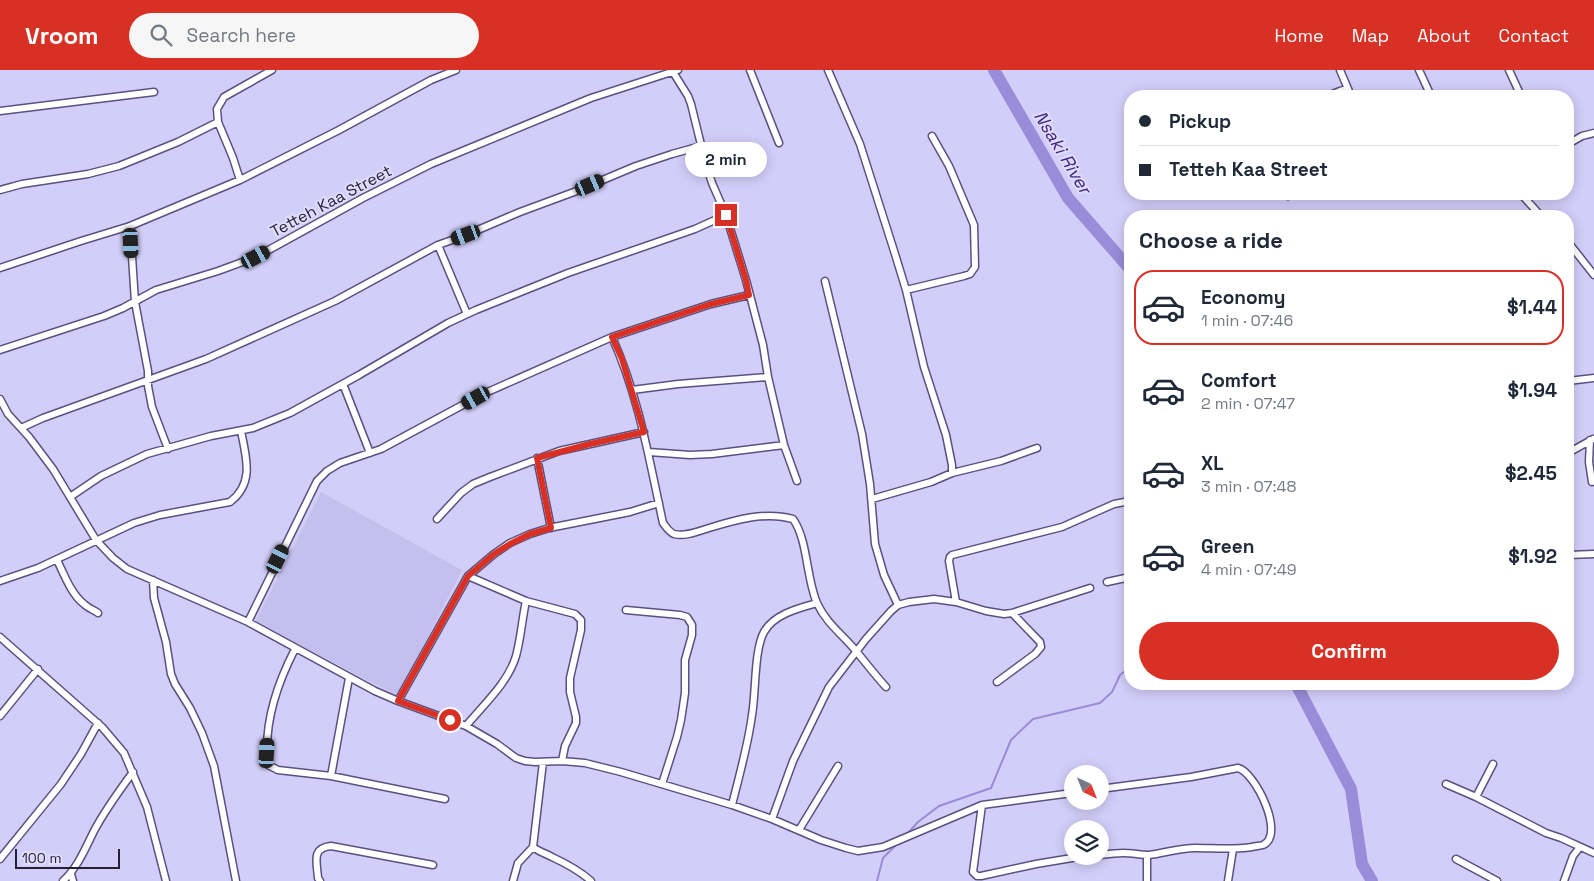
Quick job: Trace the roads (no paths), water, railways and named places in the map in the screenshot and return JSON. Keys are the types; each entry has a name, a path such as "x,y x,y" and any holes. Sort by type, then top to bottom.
{"street":[{"path":"240,180 218,122 217,109 224,97 272,70"},
{"path":"0,268 130,226 240,180 339,130 431,80 456,70"},
{"path":"750,70 779,143"},
{"path":"828,70 860,144 906,290 924,367 946,435 952,474"},
{"path":"1340,70 1347,89 1340,90"},
{"path":"1419,70 1428,90"},
{"path":"1509,70 1518,90"},
{"path":"676,71 688,96 712,183 726,215 746,280 763,345 768,377 784,445 797,481"},
{"name":"Tetteh Kaa Street","path":"0,350 104,316 156,290 256,257 363,198 432,164 591,98 676,71"},
{"path":"0,111 154,92"},
{"path":"0,190 22,184 88,174 119,166 178,142 218,122"},
{"path":"1574,141 1594,133"},
{"path":"906,290 964,276 970,274 975,267 974,225 949,166 932,136"},
{"path":"22,428 38,420 206,359 335,301 438,245 636,166 701,146"},
{"path":"1525,200 1534,210"},
{"path":"70,497 101,476 148,454 211,436 253,428 290,413 467,314 568,273 694,229 726,215"},
{"path":"130,226 135,302 148,371 152,407 168,449"},
{"path":"438,245 467,314"},
{"path":"1574,250 1594,275"},
{"path":"825,281 862,434 872,498 874,544 884,576 898,605"},
{"path":"248,622 317,481 327,470 340,463 381,449 483,394 612,337 711,304 749,295"},
{"path":"612,337 622,359 632,390 649,452 663,523 668,530 675,534 687,534 755,517 777,516 793,519 799,527 812,589 817,603 828,620 886,687"},
{"path":"632,390 678,384 768,377"},
{"path":"1574,380 1594,378"},
{"path":"343,384 370,453"},
{"path":"0,399 2,408 22,428 53,469 96,540 127,570 248,622 349,678 398,701 466,726 497,744 516,758 524,761 585,763 732,805 772,819 821,840 858,851 883,847 982,805 1064,794"},
{"path":"0,582 57,560 134,523 160,515 230,502 237,497 246,477 248,464 241,431"},
{"path":"437,519 454,499 473,484 537,458 644,432"},
{"path":"1574,450 1592,439"},
{"path":"1592,439 1589,462 1592,482"},
{"path":"649,452 690,455 712,454 784,445"},
{"path":"872,498 1001,461 1037,448"},
{"path":"537,458 551,528"},
{"path":"956,602 949,562 952,555 1062,526 1114,504 1124,502"},
{"path":"398,701 468,576 494,554 530,534 630,512 659,503"},
{"path":"1574,555 1594,554"},
{"path":"57,560 78,597 84,604 98,612"},
{"path":"468,576 526,601 575,614 581,620 581,630 570,678 570,692 576,722 565,746 562,761"},
{"path":"1107,582 1124,578"},
{"path":"153,580 154,598 166,642 171,674 190,708 214,766 236,881"},
{"path":"772,819 794,761 830,686 856,651 898,605 920,599 934,599 956,602 1004,614 1090,588"},
{"path":"466,726 496,690 513,664 518,648 526,601"},
{"path":"732,805 749,734 759,645 764,631 774,621 787,613 817,603"},
{"path":"626,610 680,615 687,617 692,625 677,737 662,784"},
{"path":"997,682 1035,654 1041,647 1040,642 1012,613"},
{"path":"0,637 98,723 124,753 147,807 166,881"},
{"path":"295,648 284,670 274,703 268,733 268,765 278,770 331,776 445,799"},
{"path":"0,716 38,669"},
{"path":"331,776 349,678"},
{"path":"0,859 61,784 81,754 98,723"},
{"path":"513,881 518,863 533,847 543,762"},
{"path":"1476,797 1493,764"},
{"path":"799,830 838,766"},
{"path":"1109,788 1191,777 1238,768 1248,774 1253,782 1271,821 1271,835 1269,840 1263,845 1233,849 1192,848 1148,855 1109,854"},
{"path":"63,881 84,854 106,810 133,772"},
{"path":"1446,784 1476,797 1546,833 1594,853"},
{"path":"982,805 973,872 977,876 1064,859"},
{"path":"320,881 318,878 316,854 326,846 433,865"},
{"path":"533,847 569,866 590,881"},
{"path":"1564,881 1573,856 1580,847"},
{"path":"1228,881 1233,849"},
{"path":"1148,855 1148,881"},
{"path":"1456,859 1497,881"},
{"path":"70,874 74,881"}],"waterway":[{"name":"Nsaki River","path":"994,70 1068,198 1124,262"},
{"path":"907,834 918,822 939,806 991,788 1011,740 1033,719 1100,703 1112,692 1120,675 1124,672"},
{"name":"Nsaki River","path":"1299,690 1351,789 1362,864 1372,881"},
{"path":"877,881 883,858 896,845"}]}
